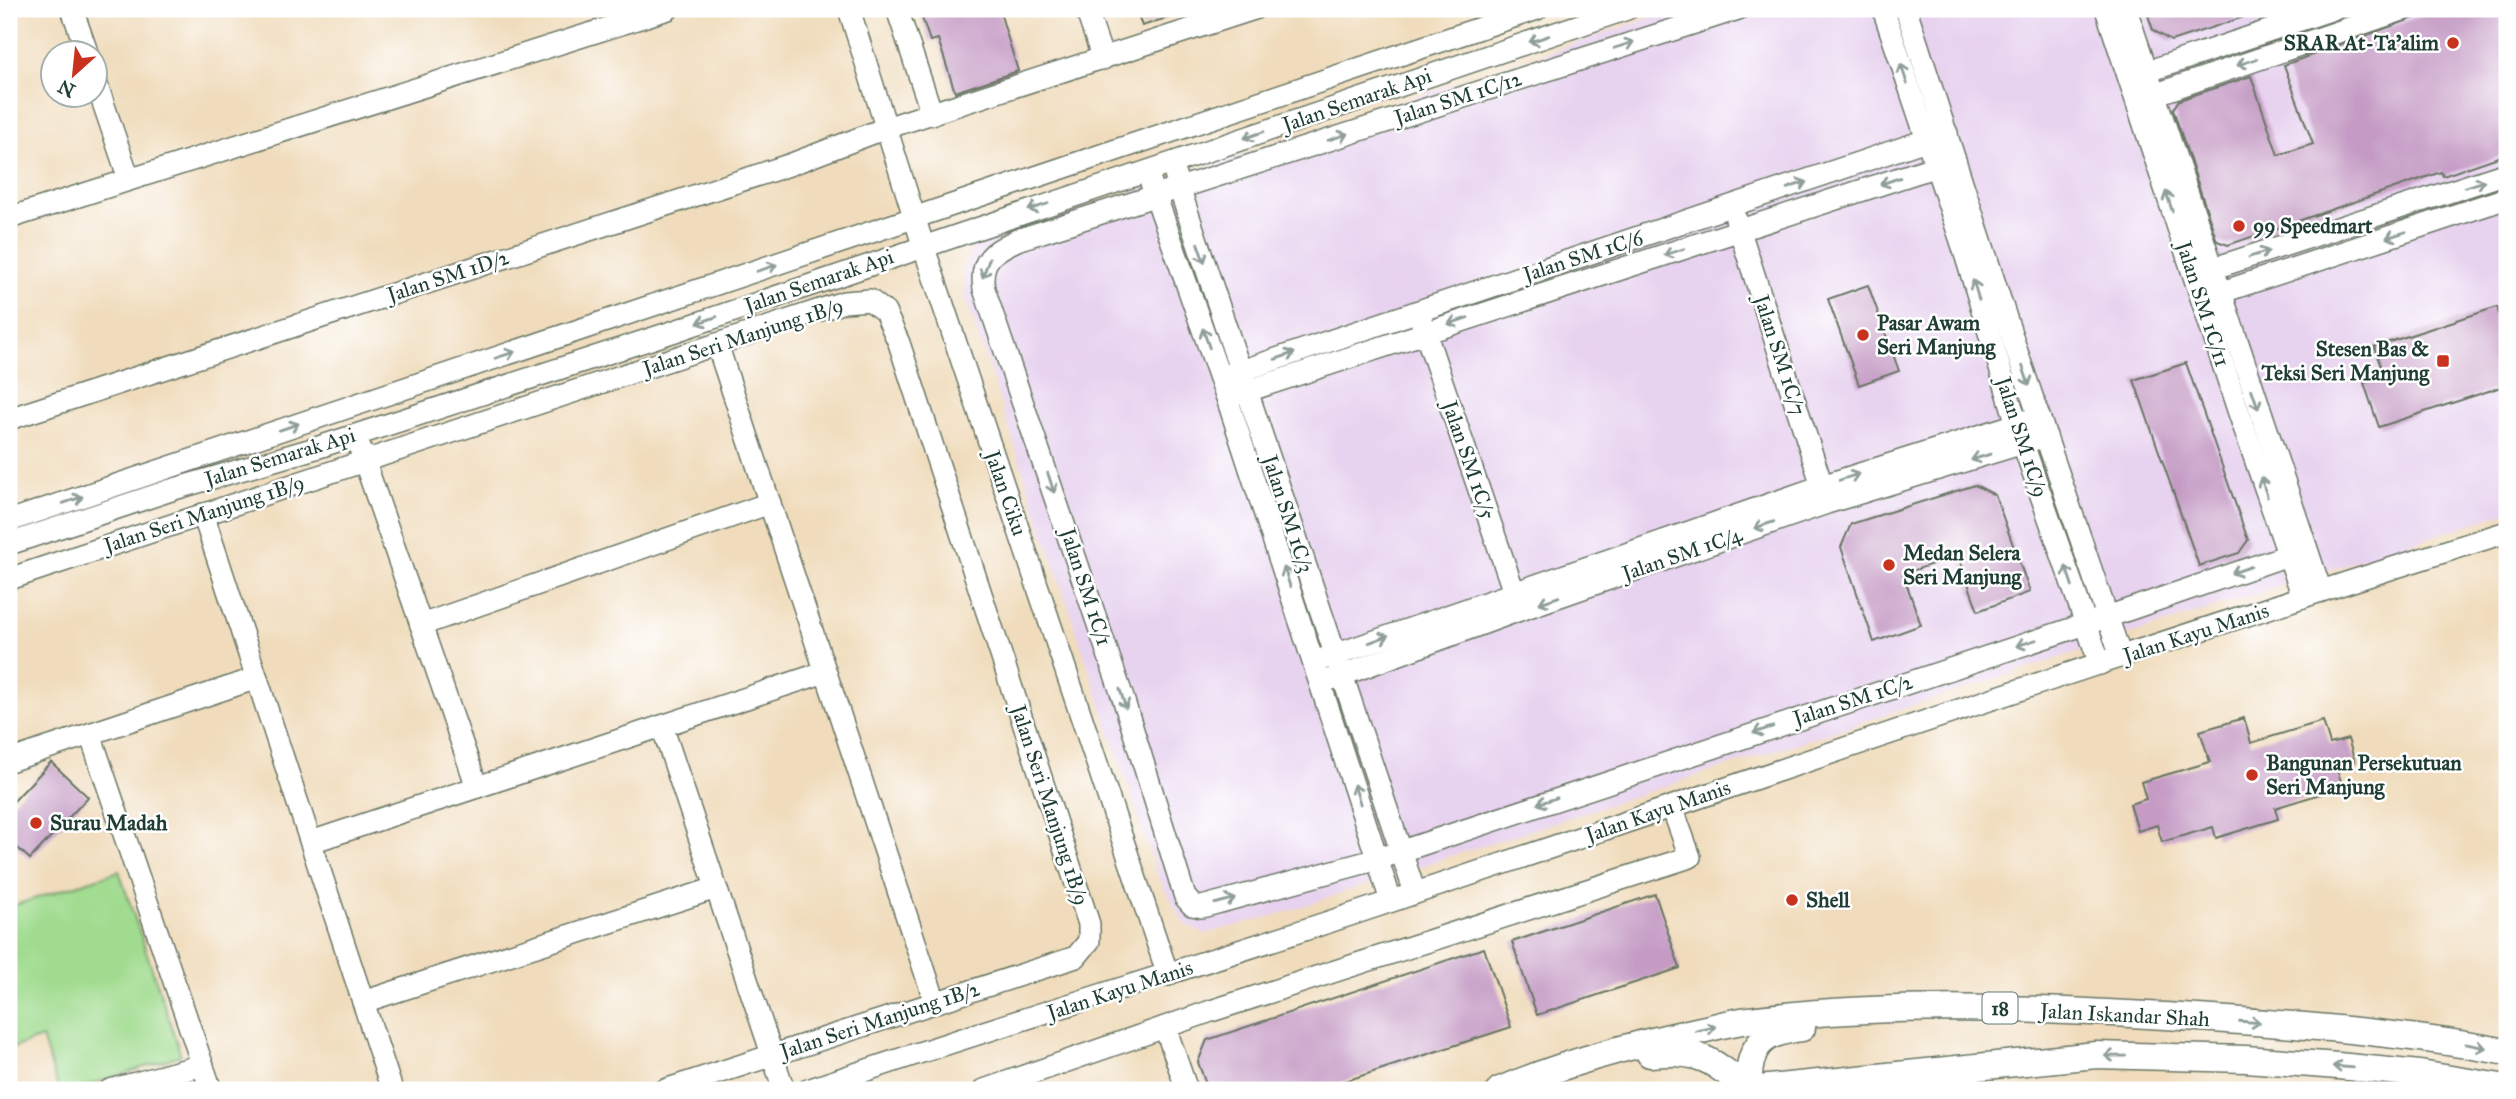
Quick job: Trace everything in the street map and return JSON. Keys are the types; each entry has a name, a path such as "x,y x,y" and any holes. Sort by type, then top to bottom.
{"main road":[{"name":"Jalan Iskandar Shah","path":"1500,1090 1596,1056 1746,1020 1840,1011 1997,1008 2318,1026 2507,1052"},
{"path":"1748,1090 1749,1063 1755,1051 1763,1040 1779,1031 1997,1008"},
{"path":"1528,1078 1636,1056 1685,1052 1720,1066 1748,1090"},
{"name":"Jalan Iskandar Shah","path":"1748,1090 2096,1055 2246,1059 2338,1066 2420,1074 2507,1088"},
{"path":"1863,1090 1938,1071"}],"street":[{"path":"72,9 82,38"},
{"path":"9,218 641,13 668,9"},
{"name":"Jalan Ciku","path":"849,9 923,245 1168,975"},
{"path":"897,9 932,114"},
{"path":"1086,9 1103,60"},
{"name":"Jalan SM 1D/2","path":"9,418 776,169 886,128 1254,9"},
{"name":"Jalan Semarak Api","path":"9,521 1537,9"},
{"name":"Jalan Semarak Api","path":"9,544 672,332 1627,9"},
{"name":"Jalan SM 1C/12","path":"1157,196 1738,9"},
{"name":"Jalan SM 1C/9","path":"1883,9 1926,140 1945,163 2043,427 2121,657"},
{"name":"Jalan SM 1C/9","path":"1906,9 1947,133 1945,163 1963,247 2023,444 2100,664"},
{"name":"Jalan SM 1C/11","path":"2106,9 2138,75"},
{"name":"Jalan SM 1C/11","path":"2126,9 2138,75 2312,594"},
{"path":"2138,75 2333,9"},
{"path":"2145,97 2404,9"},
{"path":"105,108 129,179"},
{"name":"Jalan SM 1C/6","path":"1224,388 1418,310 1947,133"},
{"name":"Jalan SM 1C/3","path":"1159,135 1180,188 1244,381 1328,668 1391,901"},
{"name":"Jalan SM 1C/3","path":"1137,142 1224,388 1415,893"},
{"name":"Jalan SM 1C/6","path":"1244,381 1425,331 1945,163"},
{"path":"2203,272 2507,173"},
{"name":"Jalan SM 1C/1","path":"1157,196 1017,240 996,250 987,261 982,275 984,289 1123,698 1185,897 1192,905 1202,906 1378,859 1400,850"},
{"path":"2210,296 2507,198"},
{"name":"Jalan SM 1C/7","path":"1732,207 1825,495"},
{"name":"Jalan Seri Manjung 1B/9","path":"9,579 844,302 870,300 885,312 899,343 1089,924 1089,941"},
{"name":"Jalan SM 1C/5","path":"1418,310 1517,600"},
{"path":"717,344 935,1002"},
{"path":"348,408 477,787"},
{"name":"Jalan SM 1C/4","path":"1328,668 1825,495 2017,423 2043,427"},
{"name":"Jalan SM 1C/4","path":"1825,495 2023,444 2043,427"},
{"path":"421,625 770,503"},
{"path":"203,514 392,1090"},
{"name":"Jalan Kayu Manis","path":"808,1090 1168,975 2121,657 2507,532"},
{"name":"Jalan SM 1C/2","path":"1400,850 2297,552"},
{"path":"311,842 825,672"},
{"path":"9,761 257,678"},
{"path":"662,726 784,1090"},
{"path":"90,734 211,1090"},
{"path":"988,1090 1165,1027 1690,857 1672,807"},
{"path":"363,1002 716,888"},
{"name":"Jalan Seri Manjung 1B/2","path":"665,1090 1076,957 1089,941"},
{"path":"1165,1027 1187,1090"},
{"path":"110,1090 203,1065"}],"shaded area":[{"path":"1676,9 2507,9 2507,512 1283,913 1204,934 1184,923 1159,879 965,296 963,269 973,245"}],"green space":[{"path":"119,871 181,1055 75,1090 59,1090 42,1038 9,1049 9,907"}],"building":[{"path":"919,9 999,9 1018,71 955,92 938,39 930,41"},
{"path":"1136,9 1184,9 1185,12 1142,26"},
{"path":"2146,9 2259,9 2259,12 2171,41 2153,30"},
{"path":"2439,9 2507,9 2507,154 2443,176 2441,172 2228,245 2217,241 2173,109 2179,100 2251,76 2278,155 2313,144 2284,65"},
{"name":"Pasar Awam Seri Manjung","path":"1868,285 1899,371 1859,385 1828,299"},
{"name":"Stesen Bas & Teksi Seri Manjung","path":"2497,307 2504,329 2507,328 2507,385 2379,427 2364,383 2384,376 2374,347"},
{"path":"2186,363 2248,540 2239,553 2199,566 2134,380"},
{"name":"Medan Selera Seri Manjung","path":"1975,485 1995,495 2030,592 1978,611 1958,555 1903,574 1921,625 1874,642 1841,547 1851,524"},
{"name":"Bangunan Persekutuan Seri Manjung","path":"2244,718 2251,743 2323,721 2330,744 2348,739 2355,762 2336,767 2343,787 2275,808 2278,819 2216,838 2213,827 2162,842 2157,825 2138,831 2130,804 2146,799 2141,782 2210,762 2200,731"},
{"name":"Surau Madah","path":"51,762 88,797 30,859 9,840 9,806"},
{"path":"1655,894 1680,968 1537,1015 1512,942"},
{"path":"1484,948 1511,1027 1318,1090 1208,1090 1198,1062 1207,1040"}],"place":[{"name":"SRAR At-Ta'alim","path":"2453,43"},
{"name":"99 Speedmart","path":"2239,226"},
{"name":"Pasar Awam Seri Manjung","path":"1863,335"},
{"name":"Stesen Bas & Teksi Seri Manjung","path":"2443,361"},
{"name":"Medan Selera Seri Manjung","path":"1889,565"},
{"name":"Bangunan Persekutuan Seri Manjung","path":"2252,775"},
{"name":"Surau Madah","path":"36,823"},
{"name":"Shell","path":"1792,900"}]}
